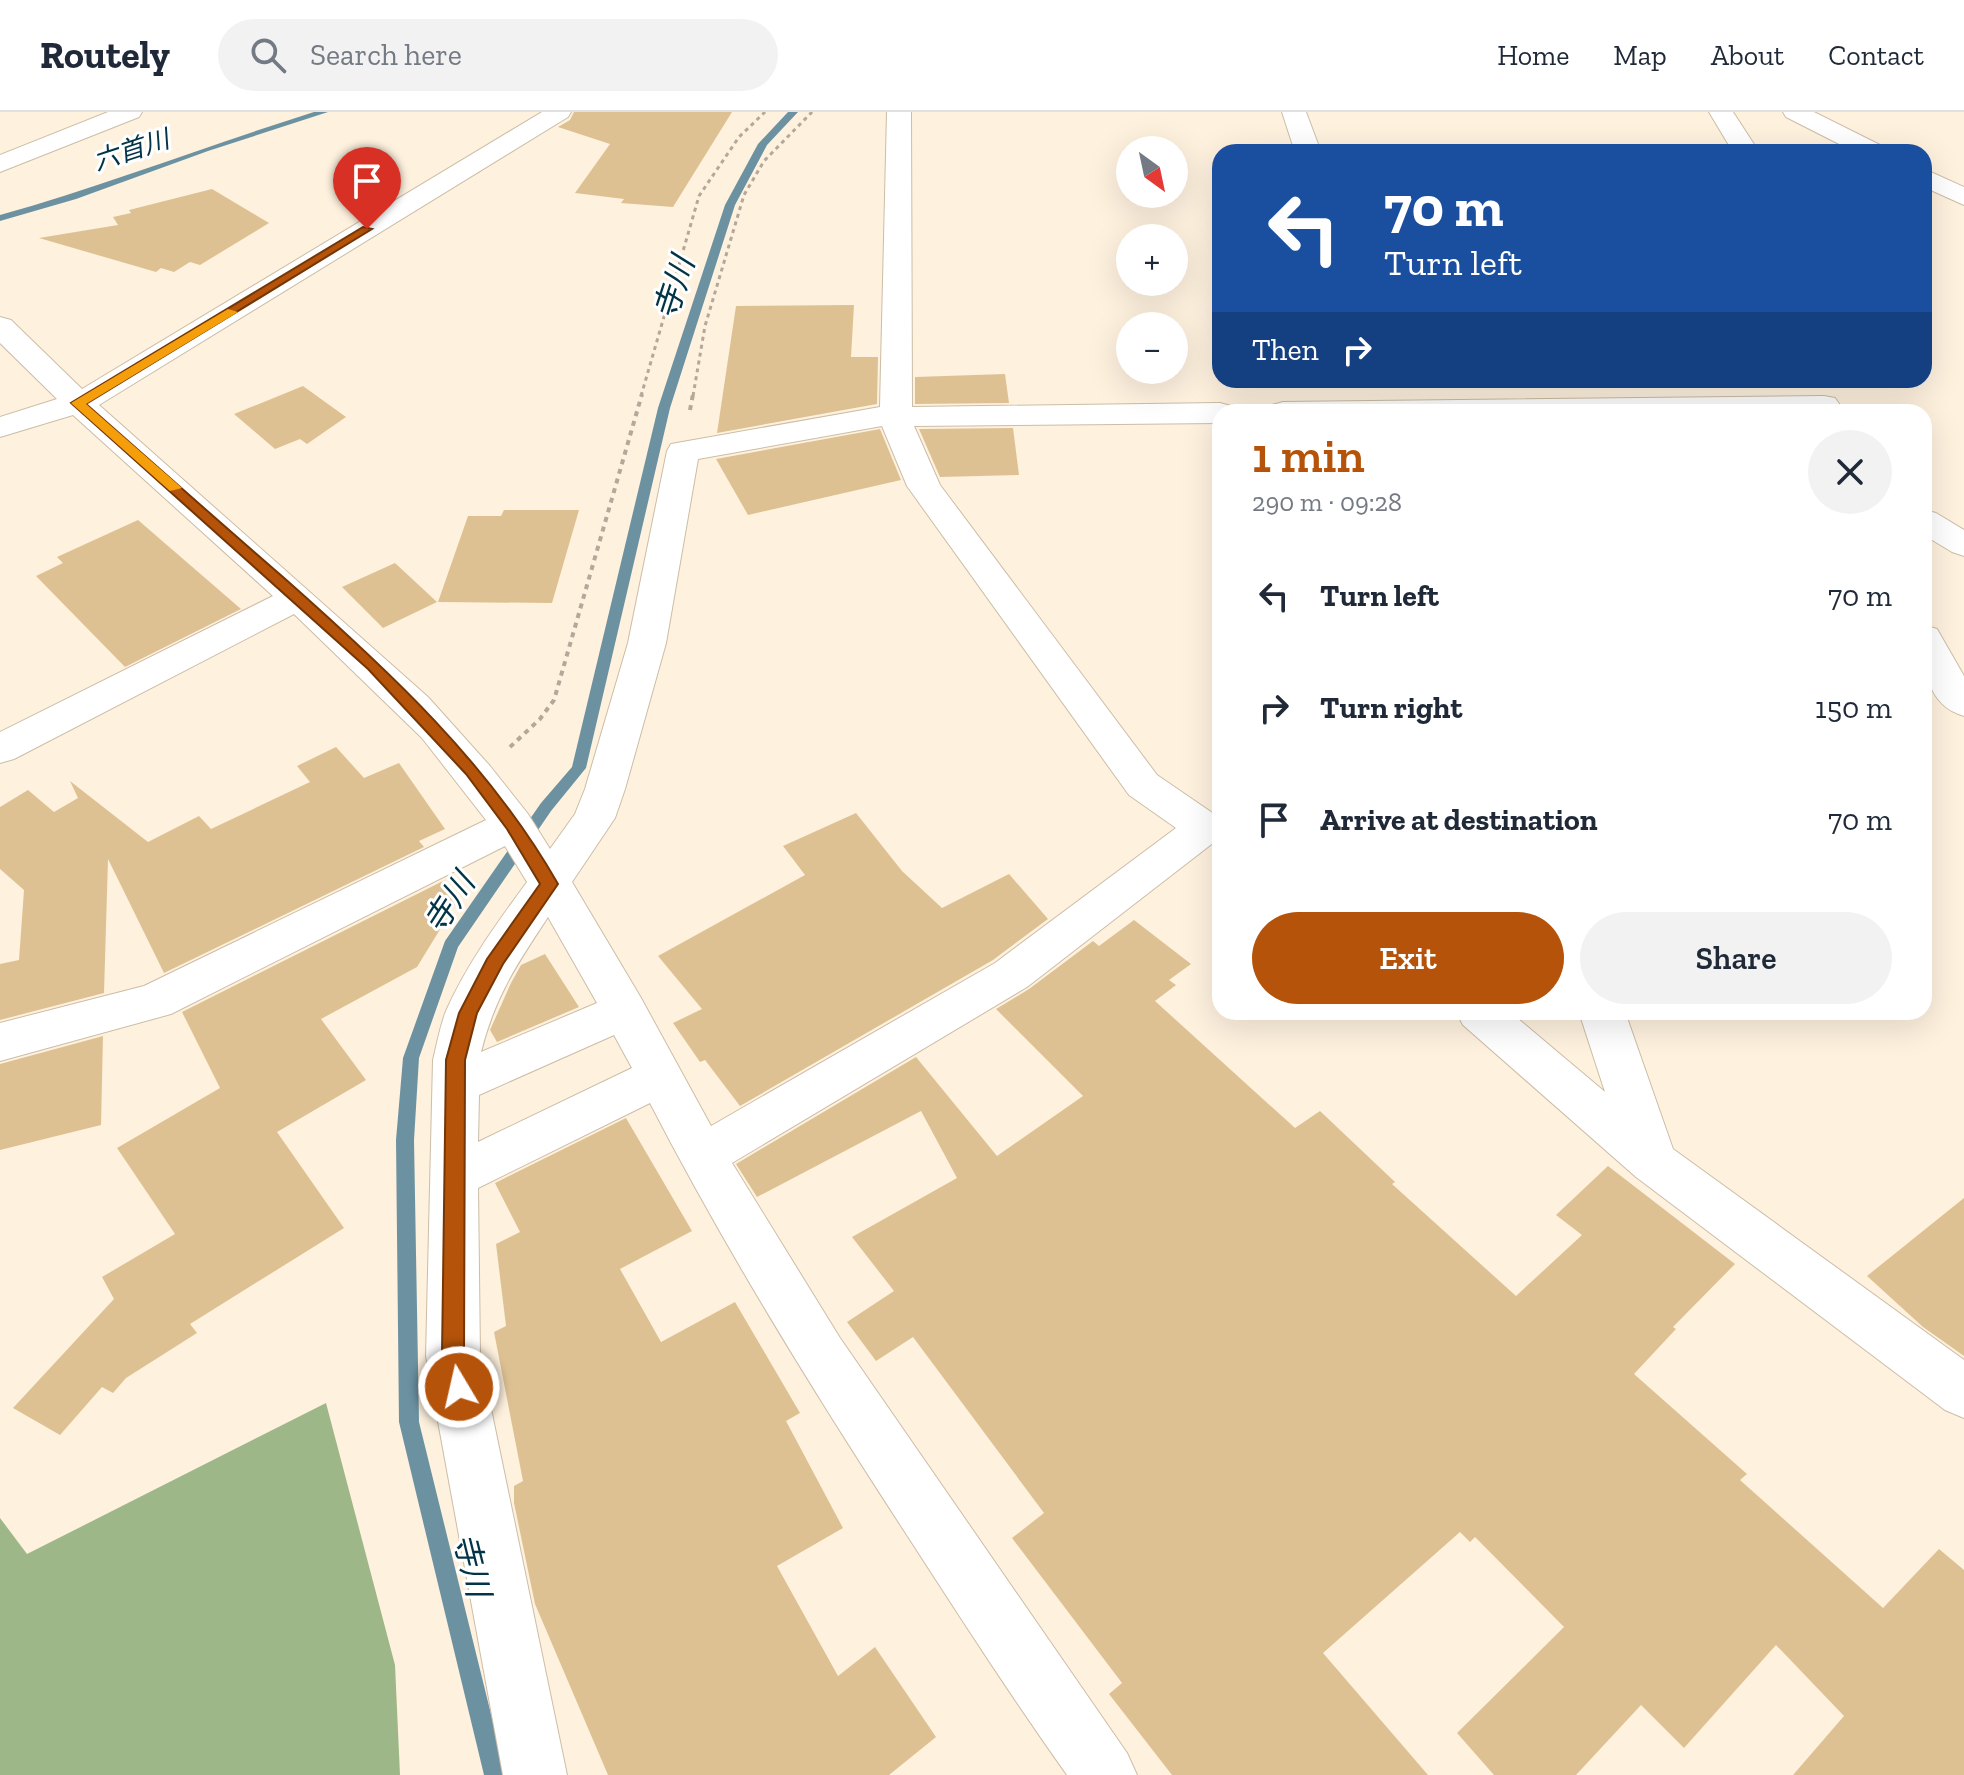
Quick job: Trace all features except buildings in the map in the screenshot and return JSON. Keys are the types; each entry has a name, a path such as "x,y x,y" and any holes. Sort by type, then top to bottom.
{"street":[{"path":"0,164 130,112"},
{"path":"0,427 78,403 559,112"},
{"path":"899,112 896,416 900,434 924,486 1143,785 1212,827"},
{"path":"1294,112 1305,144"},
{"path":"1721,112 1741,144"},
{"path":"1795,112 1859,144"},
{"path":"1932,181 1964,197"},
{"path":"0,326 78,403 373,665 471,770 513,824 625,1011 757,1252 843,1390 1041,1687 1105,1775"},
{"path":"1646,404 1824,399"},
{"path":"535,1775 453,1356 456,1060 468,1013 496,959 545,878 594,818 605,789 647,643 683,451 723,447 868,417 1212,413"},
{"path":"1932,525 1964,545"},
{"path":"0,749 297,598"},
{"path":"1932,653 1945,678 1964,703"},
{"path":"0,1042 155,1001 513,824"},
{"path":"703,1155 1011,975 1212,829"},
{"path":"455,1084 625,1011"},
{"path":"1488,1020 1653,1162 1964,1392"},
{"path":"1605,1020 1653,1162"},
{"path":"453,1177 659,1077"}],"path":[{"path":"471,770 513,745 540,719 554,700 699,196 739,137 765,112"},
{"path":"683,451 705,326 744,195 764,161 812,112"}],"green space":[{"path":"326,1403 395,1665 400,1775 0,1775 0,1518 27,1554"}],"waterway":[{"name":"六首川","path":"0,218 73,197 205,149 323,112"},
{"name":"寺川","path":"495,1775 409,1422 405,1140 411,1058 451,945 546,807 579,768 664,408 730,205 763,144 793,112"}],"slow traffic":[{"path":"175,488 78,403 112,386 232,312"}],"route":[{"path":"367,229 112,386 78,403 373,665 471,770 513,824 549,884 496,959 468,1013 456,1060 453,1356 459,1387"}]}
